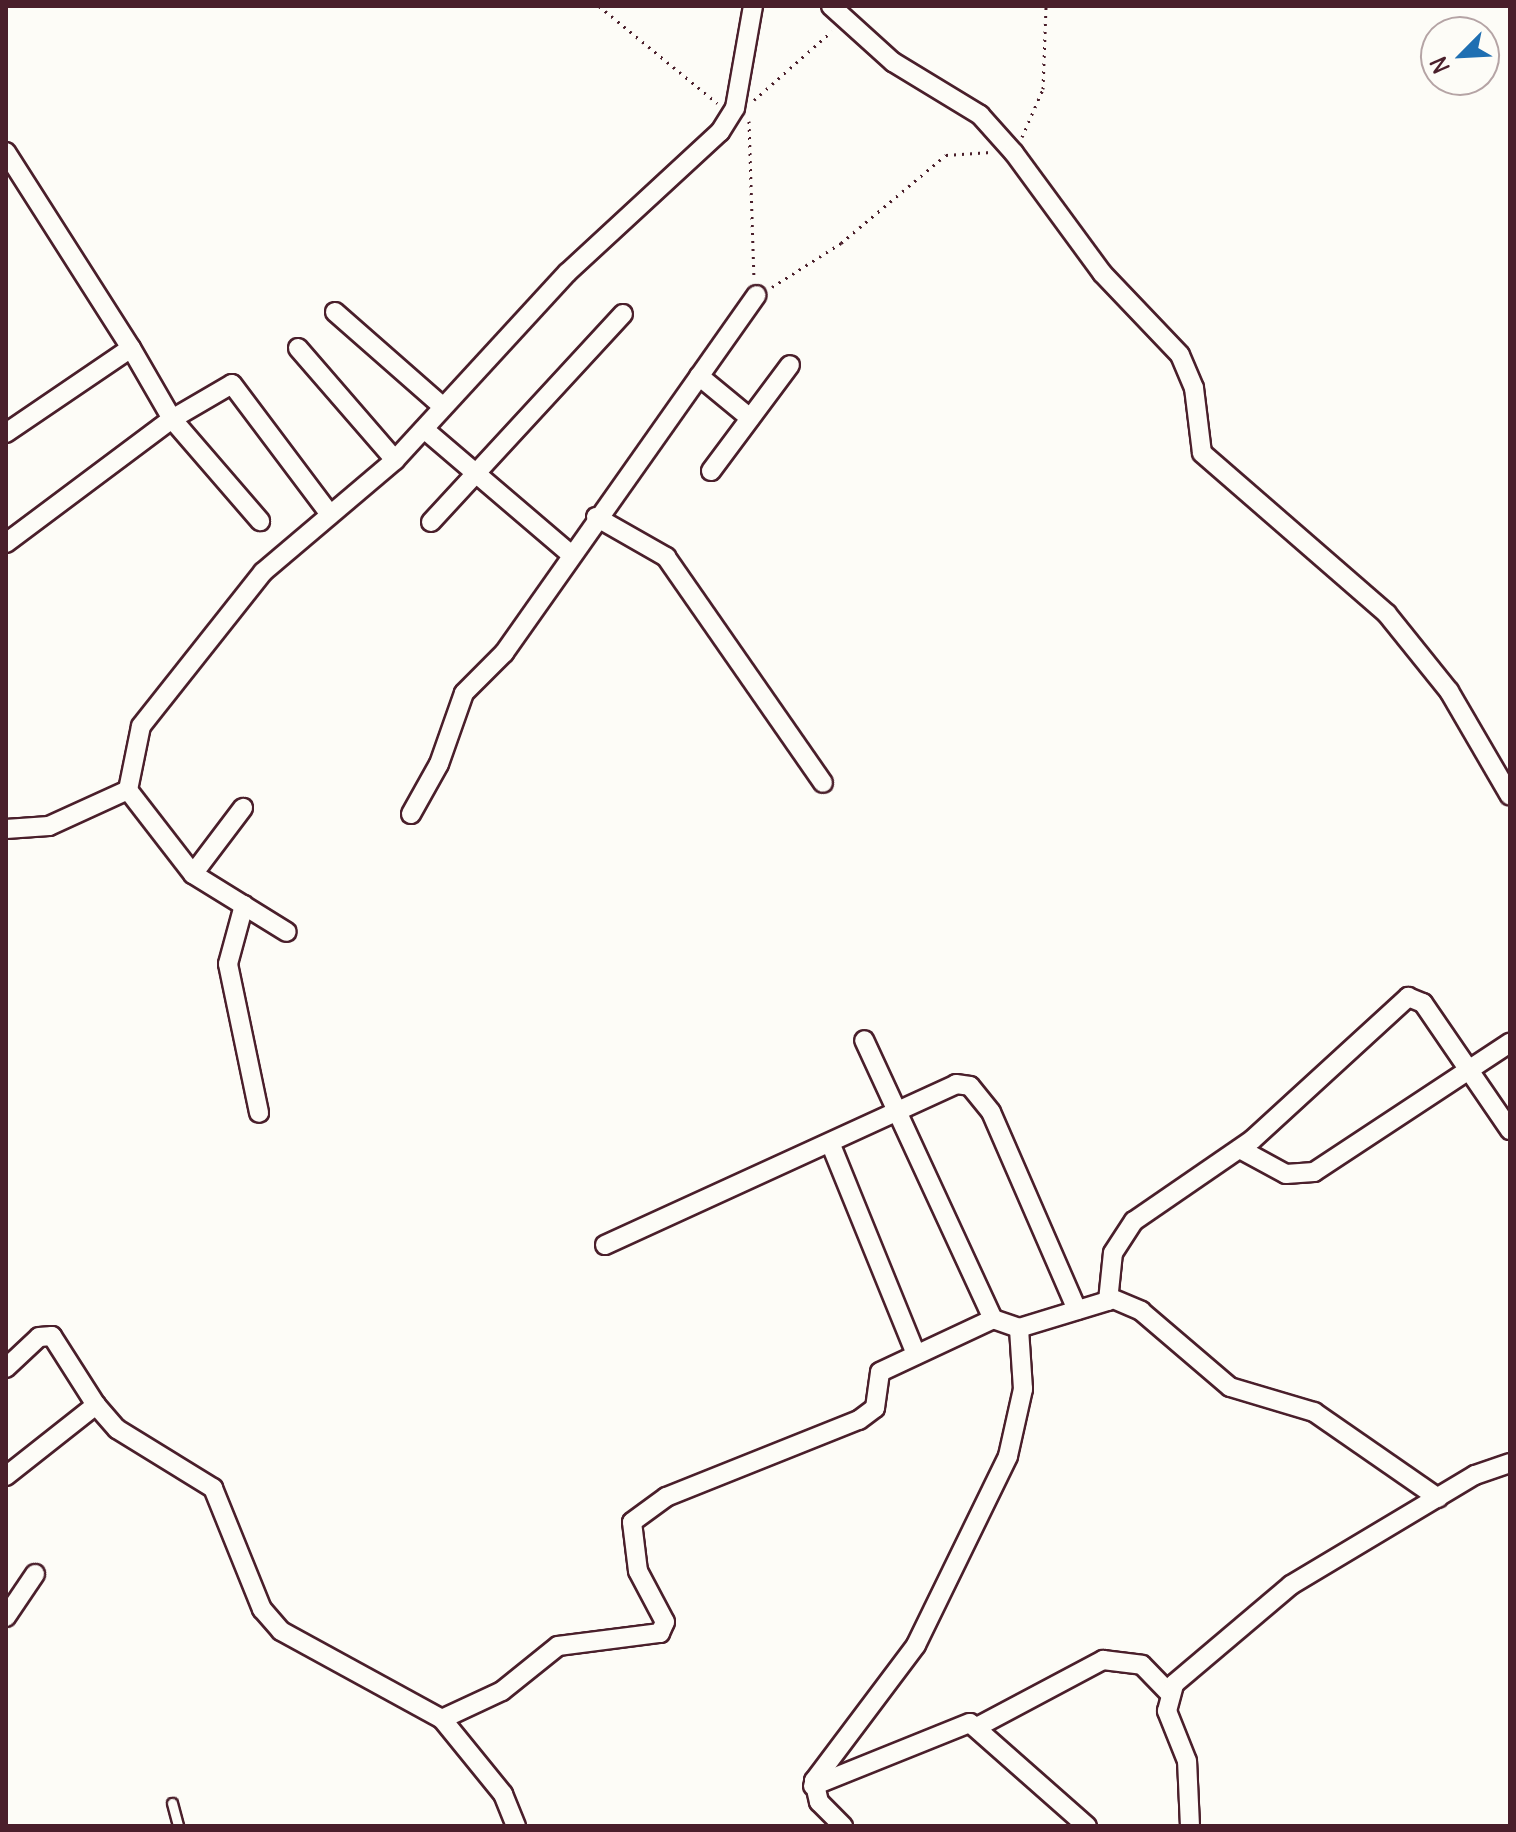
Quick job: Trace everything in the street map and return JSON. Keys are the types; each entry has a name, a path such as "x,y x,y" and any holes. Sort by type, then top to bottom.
{"street":[{"path":"287,932 193,874 128,790 135,742 149,714 263,572 328,512 395,460 441,405 738,110 753,6"},
{"path":"837,13 893,62 980,115 1014,153 1102,273 1180,355 1194,388 1202,453 1387,614 1449,691 1510,796"},
{"path":"6,152 131,348 172,419 260,521"},
{"path":"411,814 439,764 464,693 504,653 568,552 757,295"},
{"path":"335,312 441,405"},
{"path":"431,522 623,314"},
{"path":"6,433 131,348"},
{"path":"298,348 395,460"},
{"path":"711,471 790,365"},
{"path":"699,376 750,418"},
{"path":"6,543 172,419 232,384 328,512"},
{"path":"424,429 568,552"},
{"path":"596,517 666,557 823,783"},
{"path":"6,829 49,826 128,790"},
{"path":"193,874 243,808"},
{"path":"244,905 228,964 259,1113"},
{"path":"1111,1298 1108,1274 1127,1229 1240,1149 1408,997 1423,1003 1467,1076 1510,1130"},
{"path":"864,1040 993,1319"},
{"path":"1240,1149 1286,1174 1314,1172 1467,1076 1510,1043"},
{"path":"605,1245 831,1145 896,1109 956,1084 982,1098 1077,1310"},
{"path":"831,1145 916,1354"},
{"path":"442,1719 502,1691 558,1646 660,1633 665,1622 638,1571 632,1522 666,1497 859,1420 875,1408 880,1372 993,1319 1019,1328 1111,1298 1141,1311 1230,1387 1314,1412 1438,1498"},
{"path":"813,1786 916,1645 1008,1456 1023,1389 1019,1328"},
{"path":"6,1368 39,1337 52,1336 96,1405 117,1429 213,1488 262,1609 281,1631 442,1719 503,1794 516,1826"},
{"path":"6,1476 96,1405"},
{"path":"1168,1692 1268,1600 1438,1498 1510,1463"},
{"path":"6,1617 35,1574"},
{"path":"977,1727 1103,1660 1142,1665 1168,1692 1193,1799 1190,1826"},
{"path":"813,1786 962,1723 977,1727 1087,1826"},
{"path":"813,1786 843,1826"}],"lane":[{"path":"172,1803 178,1826"}],"path":[{"path":"599,6 714,100 738,110"},
{"path":"738,110 746,158 757,295 841,243 946,155 1014,153 1043,89 1046,6"},
{"path":"738,110 837,13"}]}
